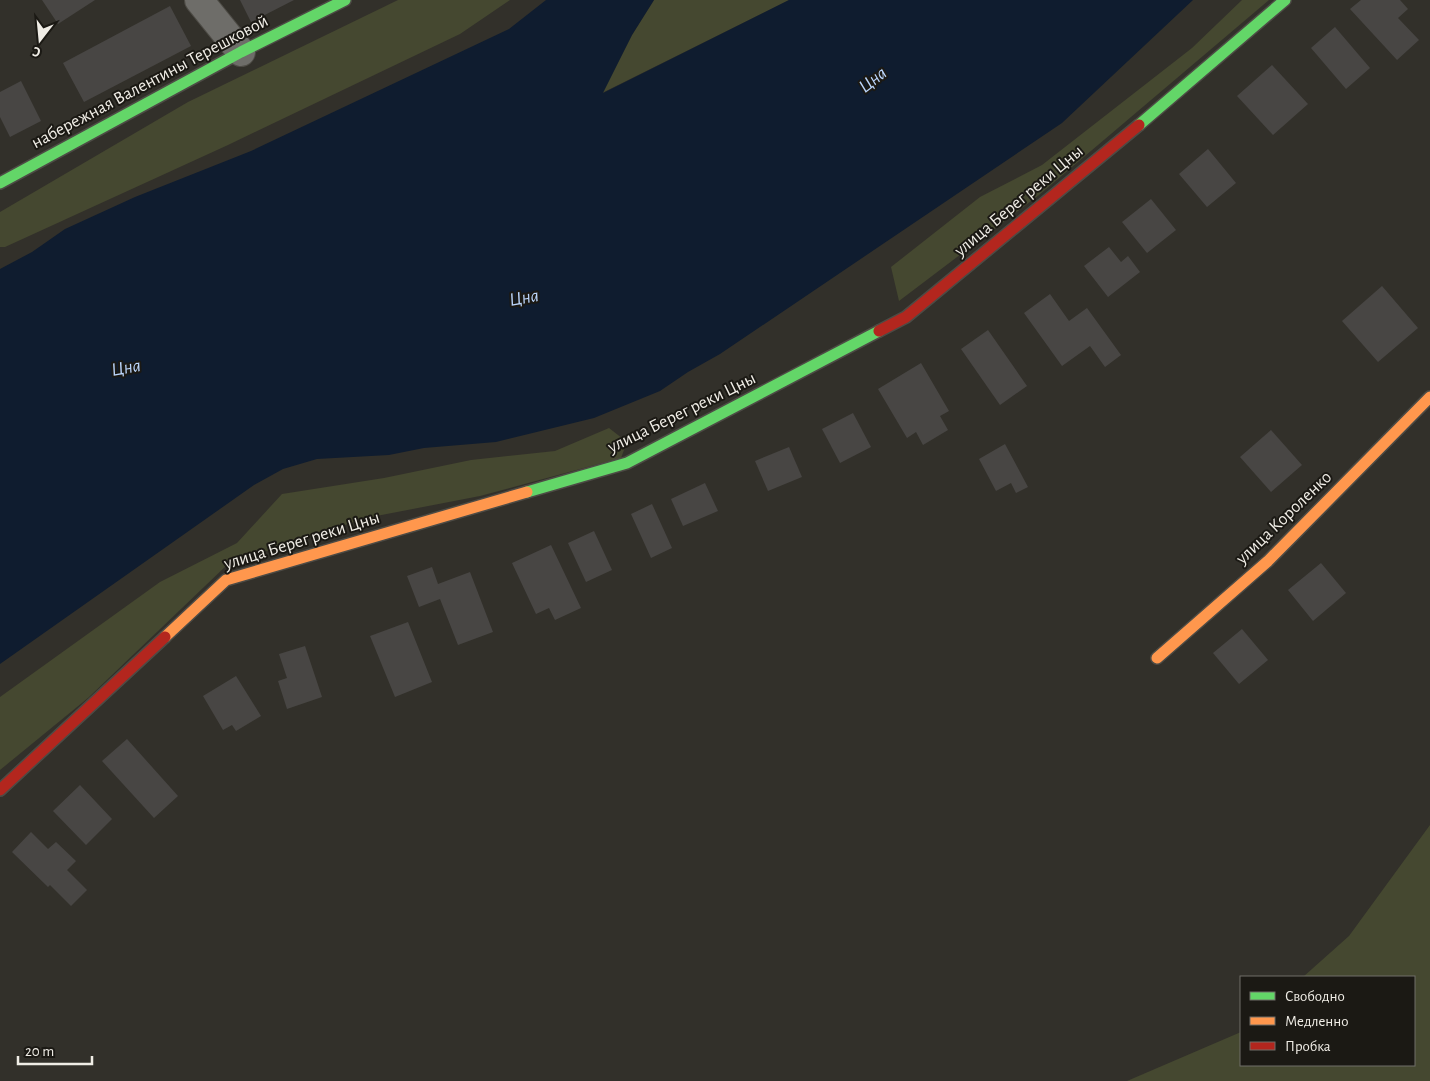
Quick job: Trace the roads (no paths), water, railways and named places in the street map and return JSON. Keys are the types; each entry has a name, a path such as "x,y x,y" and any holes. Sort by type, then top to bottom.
{"street":[{"path":"198,0 241,52"},
{"name":"набережная Валентины Терешковой","path":"0,183 241,52 344,0"},
{"name":"улица Берег реки Цны","path":"0,790 226,580 628,463 906,317 1168,102 1284,0"},
{"name":"улица Короленко","path":"1157,658 1268,561 1430,397"}],"water":[{"name":"Цна","path":"546,0 654,0 632,35 603,93 789,0 1193,0 1062,123 720,354 660,391 594,418 496,442 424,448 389,455 317,459 283,469 254,485 0,664 0,269 32,252 65,229 135,197 251,151 509,29"}]}
